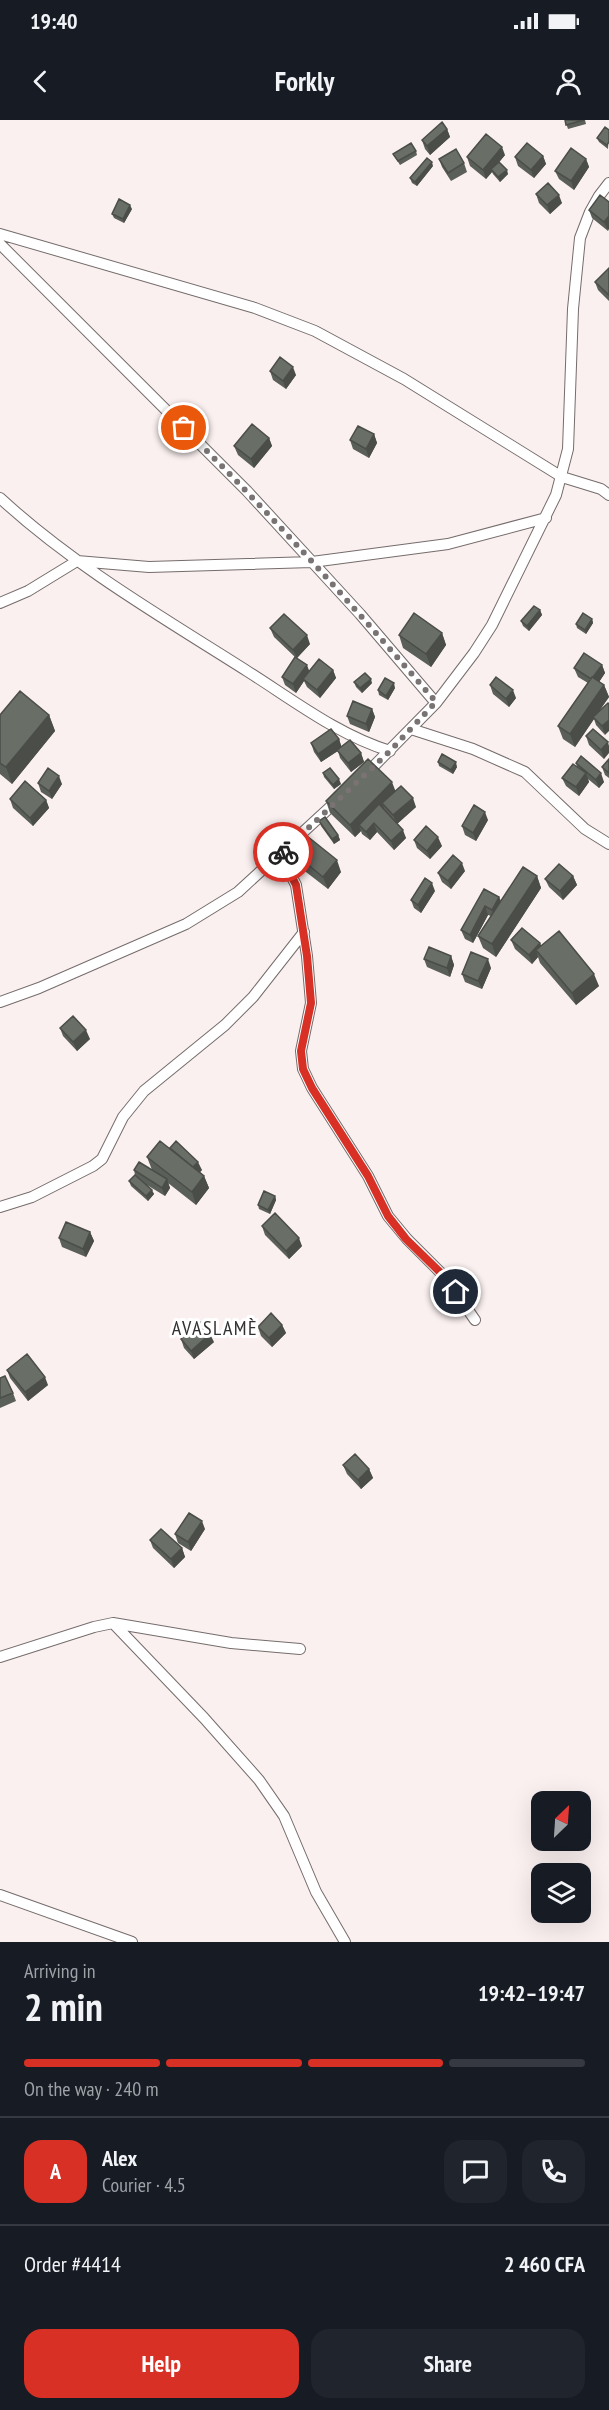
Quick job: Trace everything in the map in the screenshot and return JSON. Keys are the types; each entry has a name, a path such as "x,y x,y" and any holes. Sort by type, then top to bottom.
{"street":[{"path":"0,1002 39,988 186,924 238,892 390,751 436,702 492,625 522,561 546,518 562,477 568,449 573,309 580,238 587,218 609,183"},
{"path":"0,234 255,308 315,331 404,379 562,477 606,491"},
{"path":"0,244 239,483 436,702"},
{"path":"0,498 32,527 77,561 332,725 369,745 390,751"},
{"path":"0,603 28,591 77,561 149,567 312,562 448,544 546,518"},
{"path":"411,729 473,749 525,772 585,829 609,844"},
{"path":"280,854 296,885 304,933 311,1003 301,1051 303,1069 312,1088 368,1176 388,1216 406,1239 446,1278 475,1320"},
{"path":"0,1207 32,1197 93,1166 102,1159 123,1117 144,1090 232,1018 253,997 304,933"},
{"path":"0,1657 113,1623 231,1643 300,1649"},
{"path":"113,1623 204,1718 259,1780 284,1816 316,1892 345,1942"},
{"path":"0,1895 132,1942"}],"building":[{"path":"565,120 584,120 566,125"},
{"path":"442,122 447,129 427,146 422,140"},
{"path":"605,127 609,130 607,145 597,138"},
{"path":"486,134 502,147 483,170 467,157"},
{"path":"411,143 416,151 398,161 393,154"},
{"path":"527,143 543,156 531,170 515,157"},
{"path":"571,148 586,159 571,181 555,171"},
{"path":"456,149 464,163 448,173 439,159"},
{"path":"427,158 432,162 415,182 410,178"},
{"path":"499,162 507,170 498,177 491,169"},
{"path":"548,183 559,195 547,205 536,194"},
{"path":"600,195 609,202 609,216 604,222 589,210"},
{"path":"119,199 130,205 123,219 112,214"},
{"path":"609,268 609,295 595,282"},
{"path":"280,357 293,367 283,381 270,371"},
{"path":"252,424 269,438 251,459 234,446"},
{"path":"358,426 374,434 366,449 350,440"},
{"path":"534,606 540,610 527,626 521,621"},
{"path":"414,613 442,633 426,654 399,635"},
{"path":"583,613 592,619 585,630 576,624"},
{"path":"284,614 307,635 293,650 270,628"},
{"path":"584,653 602,665 591,679 574,668"},
{"path":"295,657 307,665 293,684 282,677"},
{"path":"319,659 333,670 317,690 303,679"},
{"path":"365,673 371,679 360,688 354,682"},
{"path":"496,677 513,690 506,699 490,685"},
{"path":"592,677 604,685 570,734 558,726"},
{"path":"385,678 394,683 386,696 378,690"},
{"path":"20,691 49,715 6,767 0,763 0,715"},
{"path":"353,701 372,709 366,724 347,716"},
{"path":"608,703 609,720 602,726 593,717"},
{"path":"331,729 339,739 318,754 311,743"},
{"path":"593,729 608,742 601,750 586,736"},
{"path":"350,740 361,753 348,763 337,750"},
{"path":"442,754 456,762 451,770 438,762"},
{"path":"581,756 601,773 596,780 576,763"},
{"path":"368,759 392,782 350,825 326,801"},
{"path":"609,759 609,773 602,767"},
{"path":"573,764 586,773 576,787 562,778"},
{"path":"48,768 59,776 49,791 38,783"},
{"path":"330,768 339,779 333,785 323,773"},
{"path":"25,781 46,800 30,818 10,799"},
{"path":"401,786 413,798 393,815 382,803"},
{"path":"379,804 403,830 391,841 374,823 366,832 359,825"},
{"path":"474,805 485,812 473,833 462,826"},
{"path":"325,817 338,835 332,839 319,821"},
{"path":"426,826 438,837 427,851 414,840"},
{"path":"302,832 337,860 323,877 289,849"},
{"path":"453,855 462,863 448,881 438,873"},
{"path":"559,864 573,876 560,891 545,879"},
{"path":"523,867 537,876 492,944 478,936"},
{"path":"425,878 432,883 418,905 411,900"},
{"path":"484,889 499,897 492,910 485,906 470,935 461,930"},
{"path":"522,928 540,943 529,955 511,940"},
{"path":"559,931 594,974 572,993 536,950"},
{"path":"429,947 451,956 447,968 424,959"},
{"path":"471,952 488,959 478,981 462,974"},
{"path":"73,1016 86,1030 73,1042 60,1028"},
{"path":"160,1141 204,1176 192,1192 147,1157"},
{"path":"176,1141 198,1162 193,1167 170,1148"},
{"path":"139,1162 167,1179 162,1188 134,1170"},
{"path":"135,1175 152,1190 146,1196 129,1181"},
{"path":"264,1191 275,1196 268,1210 258,1205"},
{"path":"275,1213 299,1238 286,1251 262,1226"},
{"path":"66,1222 90,1232 83,1249 59,1238"},
{"path":"271,1313 282,1325 269,1338 258,1327"},
{"path":"200,1322 210,1334 191,1351 181,1339"},
{"path":"27,1354 45,1377 25,1392 7,1370"},
{"path":"5,1376 13,1393 0,1398 0,1378"},
{"path":"355,1454 369,1469 358,1480 343,1465"},
{"path":"189,1513 202,1521 188,1542 175,1534"},
{"path":"161,1529 182,1548 171,1559 150,1540"}],"way so far":[{"path":"184,428 273,519 436,702 390,751 283,852"}],"district":[{"name":"AVASLAMÈ","path":"215,1328"}],"route":[{"path":"283,852 280,854 296,885 307,956 311,1003 301,1051 303,1069 312,1088 368,1176 388,1216 406,1239 446,1278 456,1292"}]}
